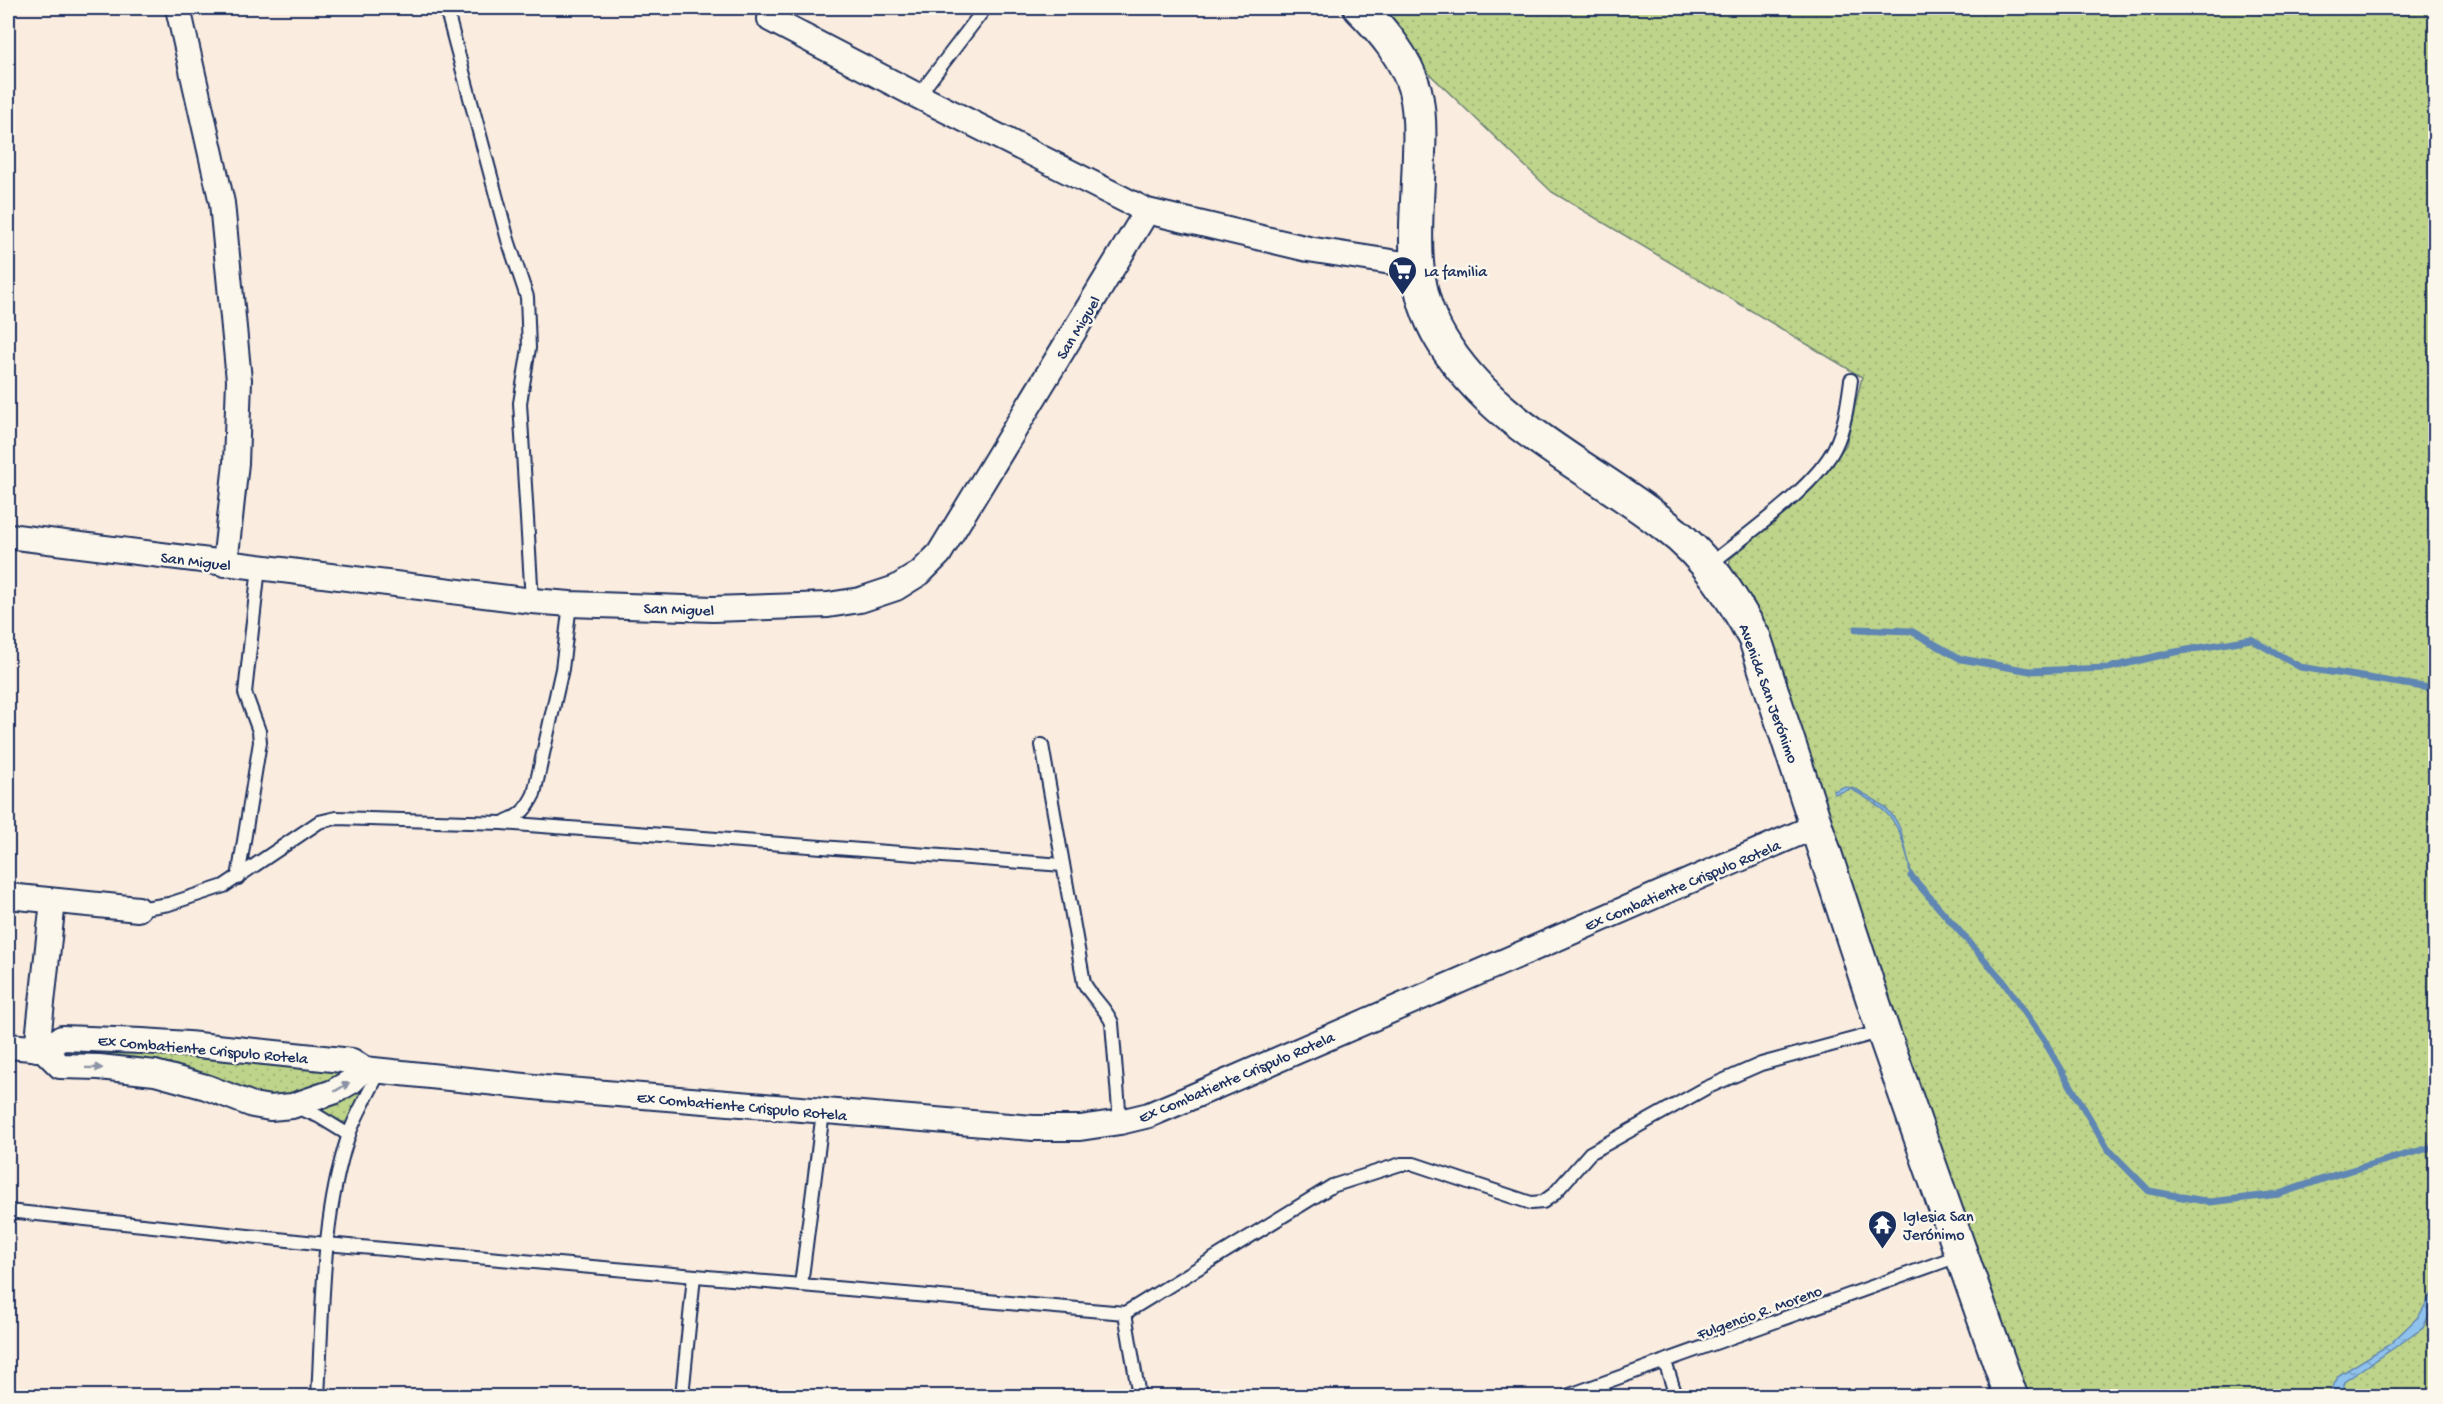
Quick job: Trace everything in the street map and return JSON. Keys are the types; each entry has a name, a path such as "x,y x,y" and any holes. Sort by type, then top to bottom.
{"street":[{"path":"178,8 222,203 239,380 236,463 225,564"},
{"name":"Avenida San Jerónimo","path":"1360,8 1392,44 1415,90 1420,124 1417,266 1420,292 1427,313 1454,359 1477,387 1506,415 1668,527 1708,566 1739,610 1755,639 1883,1031 2011,1396"},
{"path":"773,13 918,96 1147,211 1308,249 1417,266"},
{"name":"San Miguel","path":"8,536 570,604 713,609 828,605 860,600 896,588 920,573 939,554 1147,211"},
{"name":"Ex Combatiente Crispulo Rotela","path":"8,1046 40,1049 62,1038 188,1044 352,1061 372,1070 544,1088 1033,1128 1080,1128 1149,1115 1816,826"},
{"path":"8,896 138,909"},
{"path":"40,1049 53,901"},
{"name":"Ex Combatiente Crispulo Rotela","path":"40,1049 60,1066 99,1067 155,1073 206,1087 253,1105 270,1108 292,1106 333,1092 372,1070"}],"lane":[{"path":"446,8 508,240 527,297 529,348 520,403 532,601"},
{"path":"918,96 985,8"},
{"path":"1708,566 1807,485 1814,476 1835,447 1847,410 1851,380"},
{"path":"238,878 260,742 259,731 245,693 259,567"},
{"path":"502,823 518,817 528,807 534,794 562,669 570,604"},
{"path":"1042,745 1084,984 1112,1023 1120,1122"},
{"path":"138,909 203,895 224,886 319,822 336,818 502,823 1063,865"},
{"path":"8,1211 326,1244 1125,1313 1343,1181 1401,1164 1414,1164 1531,1203 1543,1202 1554,1194 1590,1153 1707,1088 1761,1064 1883,1031"},
{"path":"318,1396 326,1244 332,1200 349,1135 372,1070"},
{"path":"292,1106 318,1116 349,1135"},
{"path":"801,1285 823,1112"},
{"name":"Fulgencio R. Moreno","path":"1567,1396 1962,1255"},
{"path":"682,1396 694,1276"},
{"path":"1125,1313 1139,1396"},
{"path":"1665,1362 1676,1396"}],"green space":[{"path":"1374,8 2435,8 2435,1396 2022,1396 1729,575 1730,559 1813,488 1846,445 1862,377 1552,192 1413,58"},
{"path":"61,1045 349,1068 338,1080 270,1100 65,1060 57,1049"},
{"path":"369,1079 347,1122 341,1122 317,1109"}],"water":[{"path":"1843,787 1853,789 1862,792 1881,804 1890,813 1901,831 1913,878 1919,883 1911,877 1900,834 1890,817 1874,803 1851,789 1834,794 1834,791"},
{"path":"2435,1291 2435,1302 2423,1328 2344,1382 2342,1396 2328,1396 2339,1375 2390,1344 2419,1316"}],"waterway":[{"path":"1856,629 1911,631 1961,659 2030,671 2108,668 2170,653 2251,639 2300,667 2436,689"},
{"path":"1911,876 2003,981 2044,1040 2107,1148 2149,1191 2210,1202 2279,1194 2338,1174 2436,1146"}],"place":[{"name":"La familia","path":"1403,296"},
{"name":"Iglesia San Jerónimo","path":"1882,1250"}]}
